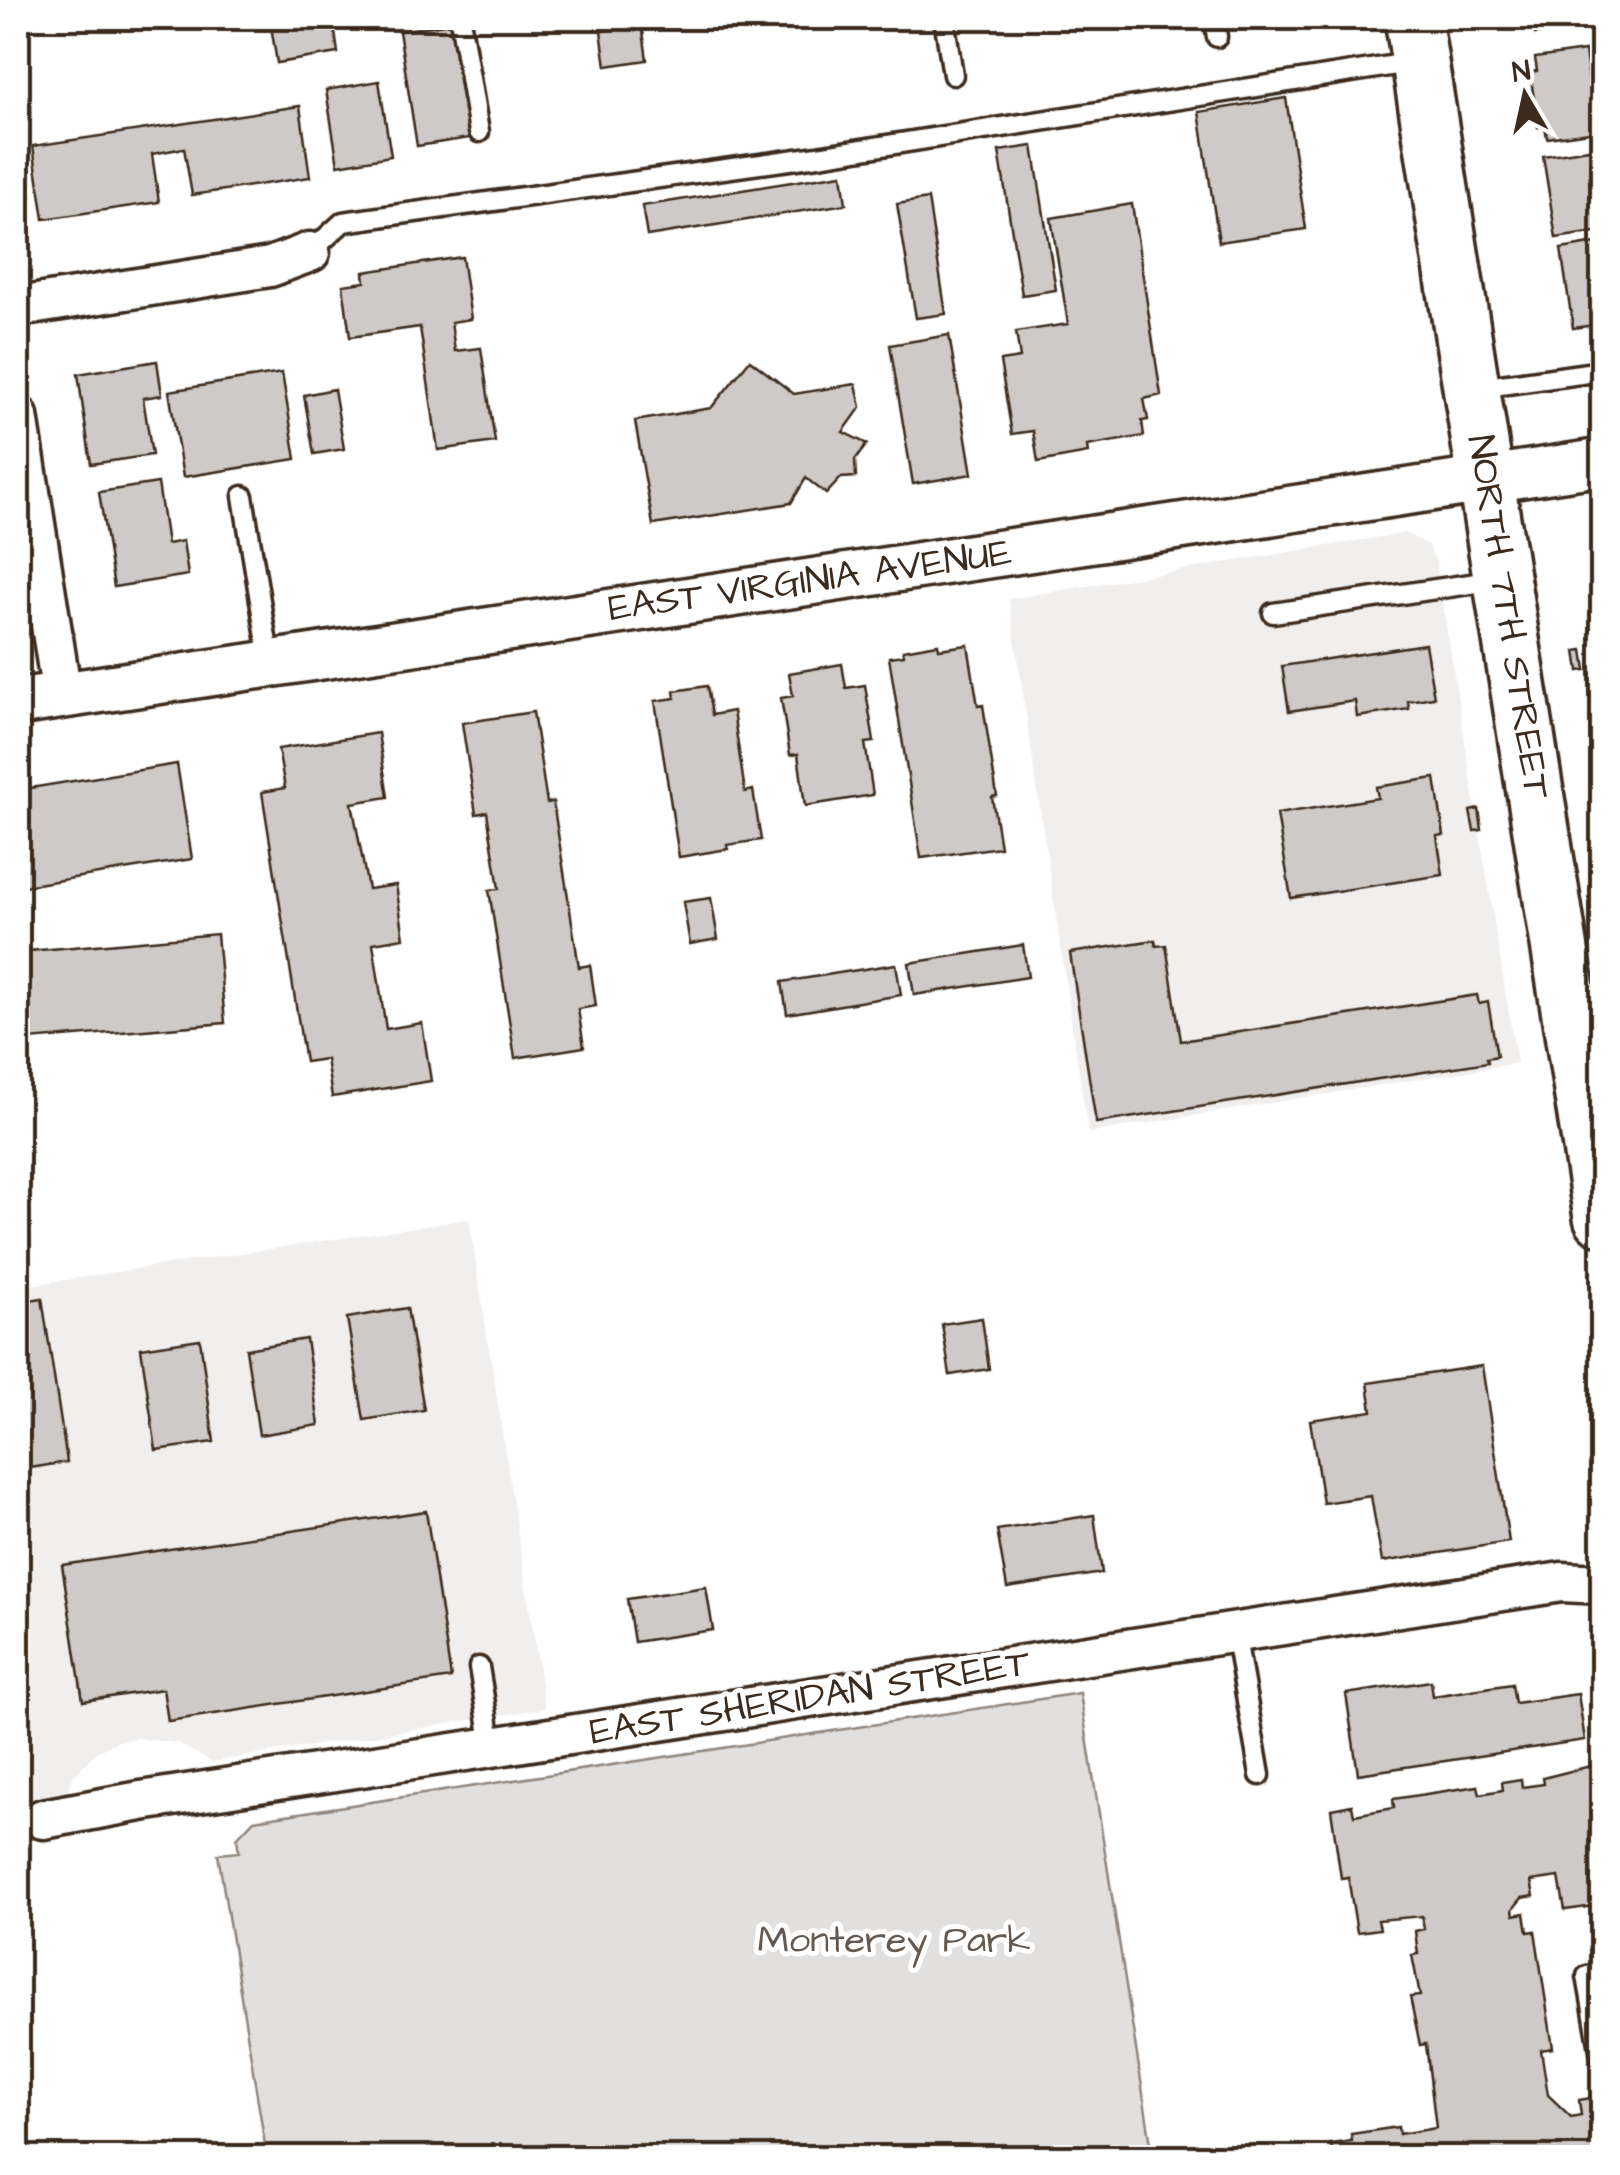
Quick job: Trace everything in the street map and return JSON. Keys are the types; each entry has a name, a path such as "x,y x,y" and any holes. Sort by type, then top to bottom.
{"main road":[{"name":"NORTH 7TH STREET","path":"1417,40 1602,1217"}],"street":[{"path":"18,307 270,267 310,252"},
{"path":"18,416 62,695"},
{"name":"EAST VIRGINIA AVENUE","path":"18,702 1602,462"},
{"name":"EAST SHERIDAN STREET","path":"37,1820 1562,1582 1602,1584"}],"lane":[{"path":"460,18 479,132"},
{"path":"944,18 953,75"},
{"path":"1214,18 1217,37"},
{"path":"310,252 342,222 818,156 1417,40"},
{"path":"1472,389 1602,371"},
{"path":"243,496 270,663"},
{"path":"1273,614 1502,579"},
{"path":"1235,1632 1260,1775"},
{"path":"479,1667 492,1747"},
{"path":"1602,1973 1586,1976 1602,2061"}],"shaded area":[{"path":"1405,533 1428,545 1436,563 1517,1063 1088,1133 1009,599"},
{"path":"469,1219 545,1708 212,1762 177,1743 138,1738 118,1741 96,1752 72,1778 66,1801 69,1826 18,1834 18,1287"}],"green space":[{"name":"Monterey Park","path":"1080,1693 1153,2157 267,2157 218,1854 239,1852 237,1838 254,1820"}],"building":[{"path":"333,18 338,53 277,63 271,26"},
{"path":"1532,18 1577,18 1579,26 1535,34"},
{"path":"458,22 476,137 417,146 399,31"},
{"path":"642,24 647,60 606,66 601,31"},
{"path":"1585,51 1589,79 1596,78 1601,107 1593,108 1597,131 1547,138 1545,126 1538,127 1530,72 1537,71 1535,58"},
{"path":"379,81 391,156 338,165 326,90"},
{"path":"1286,98 1306,229 1219,242 1199,112"},
{"path":"300,106 310,177 192,195 184,148 152,154 159,202 44,219 33,146"},
{"path":"1033,146 1056,290 1022,295 999,151"},
{"path":"1602,147 1602,231 1556,238 1543,156"},
{"path":"842,174 846,204 647,236 642,206"},
{"path":"928,199 946,314 916,318 897,204"},
{"path":"1132,204 1161,395 1144,399 1148,420 1142,421 1144,436 1087,446 1088,453 1038,462 1033,431 1012,434 1000,361 1020,358 1016,332 1068,324 1051,218"},
{"path":"1602,242 1602,324 1573,328 1561,249"},
{"path":"462,257 471,319 451,322 455,351 481,348 495,442 438,450 420,327 350,337 343,285 365,282 364,272"},
{"path":"949,335 972,474 913,484 890,345"},
{"path":"750,360 794,394 856,384 861,407 843,432 867,444 855,460 856,477 841,478 826,494 806,478 791,503 653,525 635,421 711,408"},
{"path":"157,361 162,395 143,398 152,455 91,464 78,374"},
{"path":"282,373 296,459 183,477 169,391"},
{"path":"334,389 344,449 314,454 304,395"},
{"path":"158,483 167,544 183,541 188,575 114,587 99,492"},
{"path":"938,644 939,649 968,645 978,706 983,705 997,796 992,797 1000,847 921,858 889,657 904,655 903,650"},
{"path":"1425,644 1434,697 1408,701 1409,709 1357,717 1355,701 1289,711 1282,666"},
{"path":"1583,650 1586,670 1579,671 1576,651"},
{"path":"842,664 846,688 865,685 874,742 865,743 873,795 805,806 798,754 790,755 781,698 793,696 789,673"},
{"path":"707,686 712,715 733,711 745,792 753,790 761,840 679,857 655,701 675,698 674,691"},
{"path":"533,712 547,803 553,802 579,967 590,965 596,1006 578,1009 584,1047 515,1058 489,890 499,889 487,812 476,814 462,723"},
{"path":"378,733 388,797 352,803 368,889 396,885 404,938 373,943 386,1029 422,1023 431,1081 332,1097 326,1059 305,1062 262,792 285,788 278,749"},
{"path":"177,764 192,859 18,887 18,790"},
{"path":"1435,778 1444,835 1437,836 1443,875 1291,898 1277,814 1378,798 1376,787"},
{"path":"1479,809 1482,830 1474,831 1470,811"},
{"path":"711,898 718,939 690,944 683,902"},
{"path":"217,934 225,1023 18,1041 18,952"},
{"path":"1155,940 1156,946 1166,945 1181,1041 1477,995 1479,1004 1488,1002 1497,1056 1487,1058 1488,1062 1096,1123 1070,953"},
{"path":"1023,945 1028,977 914,995 909,963"},
{"path":"896,964 901,995 787,1014 782,982"},
{"path":"42,1298 67,1462 18,1470 18,1302"},
{"path":"407,1308 424,1410 364,1420 347,1318"},
{"path":"982,1318 989,1369 950,1375 942,1324"},
{"path":"200,1339 214,1442 156,1450 141,1348"},
{"path":"306,1339 319,1425 259,1435 246,1349"},
{"path":"1482,1366 1509,1542 1382,1562 1371,1496 1323,1503 1310,1420 1372,1411 1368,1383"},
{"path":"426,1511 451,1678 168,1721 163,1689 83,1701 62,1565"},
{"path":"1094,1515 1102,1573 1007,1588 997,1530"},
{"path":"706,1587 713,1630 634,1642 627,1599"},
{"path":"1431,1681 1433,1696 1512,1684 1515,1703 1578,1694 1585,1740 1358,1774 1346,1694"},
{"path":"1602,1763 1602,1905 1565,1910 1559,1877 1531,1881 1534,1896 1522,1898 1513,1909 1514,1915 1525,1913 1528,1932 1535,1931 1553,2048 1541,2050 1548,2095 1571,2117 1581,2115 1579,2100 1602,2096 1602,2158 1333,2158 1331,2144 1352,2141 1351,2134 1398,2127 1399,2134 1436,2128 1426,2044 1420,2045 1410,1997 1420,1996 1412,1955 1418,1954 1415,1931 1424,1929 1422,1916 1378,1920 1380,1929 1357,1932 1348,1877 1341,1878 1331,1809 1352,1805 1354,1815 1394,1808 1393,1799 1478,1786 1480,1794 1503,1790 1502,1782 1521,1779 1522,1787 1544,1784 1543,1778"}]}
